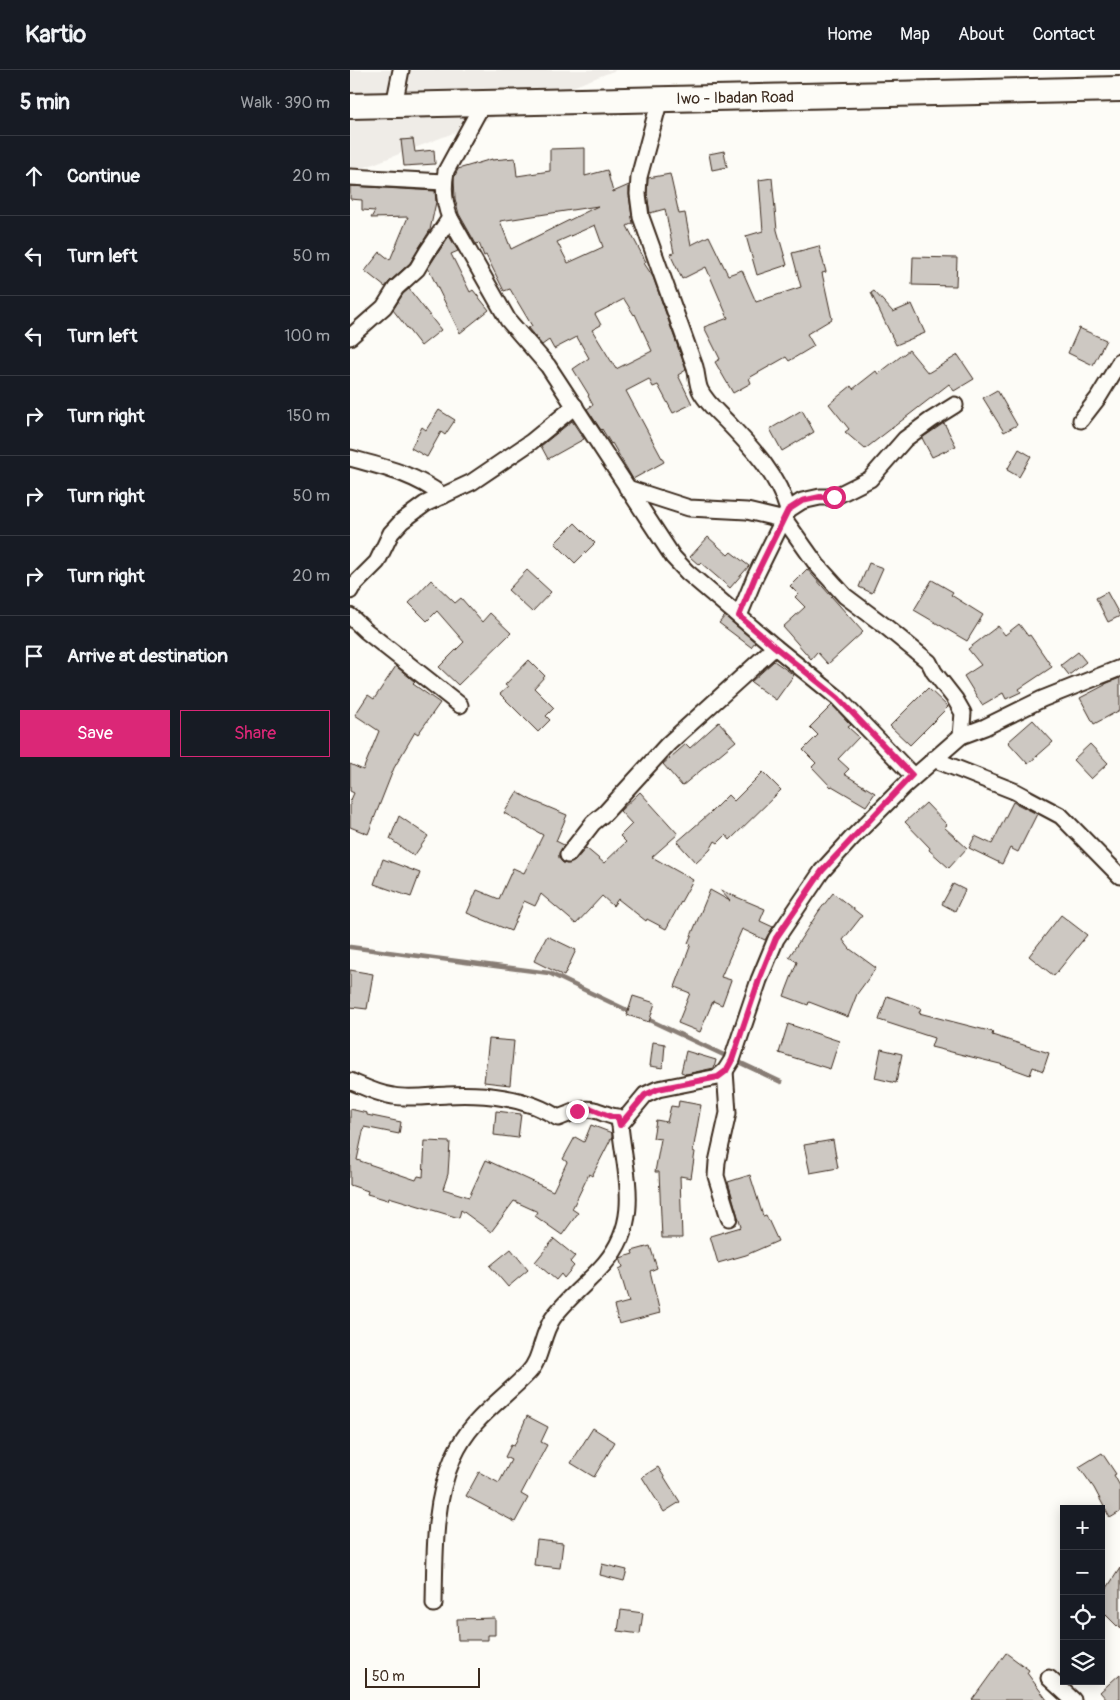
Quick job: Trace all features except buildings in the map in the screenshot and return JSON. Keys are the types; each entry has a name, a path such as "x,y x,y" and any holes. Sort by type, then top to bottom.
{"main road":[{"name":"Iwo - Ibadan Road","path":"350,106 1118,90"}],"street":[{"path":"394,105 401,70"},
{"path":"660,99 639,177 638,194 641,216 695,367 699,388 706,399 753,449 769,470 787,515 818,565 845,596 929,662 934,672 956,699 963,713 961,736"},
{"path":"483,103 446,171 444,182 446,207 450,218 508,320 548,366 673,556 687,572 838,698 908,780"},
{"path":"350,177 444,182"},
{"path":"350,337 384,306 396,288 417,269 450,218"},
{"path":"1081,420 1098,398 1120,362"},
{"path":"350,591 377,562 391,533 402,521 425,504 472,482 531,442 575,406"},
{"path":"739,616 755,577 787,515 802,501 820,497 834,497 870,479 905,439 931,420 955,406"},
{"path":"350,458 404,473 428,484 443,496"},
{"path":"627,488 689,508 787,515"},
{"path":"350,616 366,631 460,705"},
{"path":"568,855 593,823 605,813 668,744 775,647"},
{"path":"620,1125 645,1095 658,1089 718,1077 726,1071 732,1060 759,980 776,938 822,871 908,780 961,736 986,727 1042,699 1120,668"},
{"path":"963,713 986,727"},
{"path":"929,763 1014,791 1061,816 1120,876"},
{"path":"726,1071 728,1113 717,1162 716,1176 729,1218"},
{"path":"350,1081 370,1090 395,1096 488,1095 547,1110 558,1118 577,1111 592,1109 612,1117 618,1117 620,1125 630,1203 628,1220 607,1262 552,1319 536,1360 529,1372 488,1408 468,1432 453,1458 444,1485 436,1532 434,1604"},
{"path":"1049,1678 1073,1700"}],"shaded area":[{"path":"350,70 616,70 350,173"}],"waterway":[{"path":"350,947 549,973 633,1013"},
{"path":"645,1018 781,1082"}],"route":[{"path":"577,1111 592,1109 612,1117 618,1117 620,1125 645,1095 658,1089 718,1077 726,1071 732,1060 759,980 776,938 822,871 912,775 838,698 739,616 755,577 785,520 788,510 802,501 820,497 834,497"}]}
